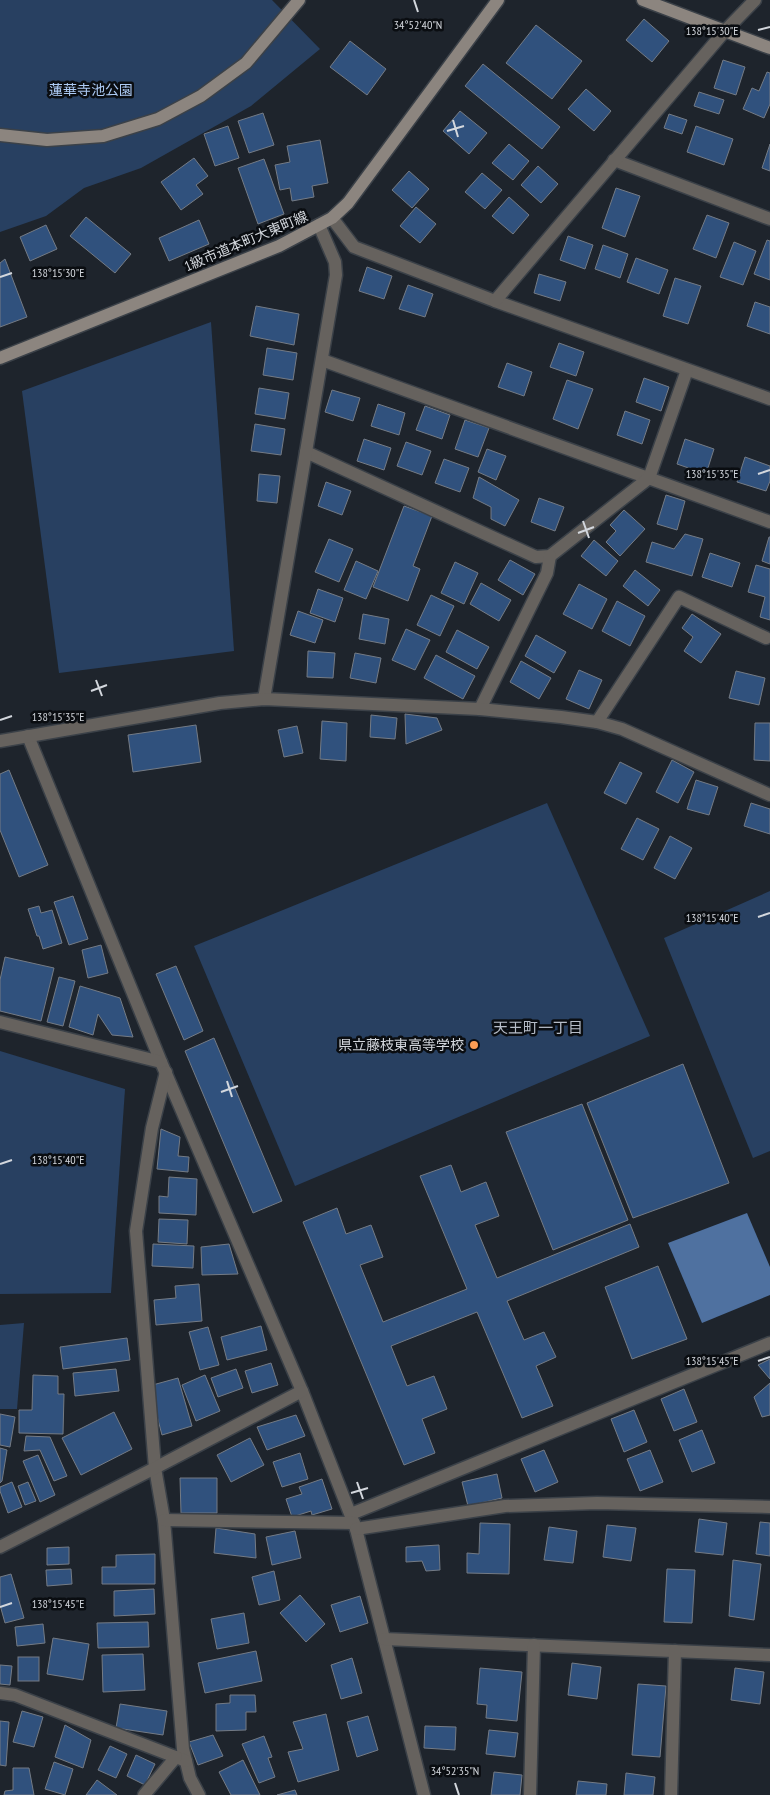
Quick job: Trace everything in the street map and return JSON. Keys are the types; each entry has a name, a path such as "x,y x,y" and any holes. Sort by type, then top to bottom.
{"street":[{"path":"0,135 48,140 103,136 158,119 201,96 246,63 299,0"},
{"name":"1級市道本町大東町線","path":"0,358 279,246 332,218 348,203 498,0"},
{"path":"643,0 770,48"},
{"path":"495,301 724,32 755,0"},
{"path":"614,160 770,219"},
{"path":"332,218 354,247 495,301 770,400"},
{"path":"264,699 336,275 335,262 319,225"},
{"path":"322,360 770,522"},
{"path":"306,452 536,557 550,556 649,478 688,370"},
{"path":"480,709 547,573 550,556"},
{"path":"597,722 679,596 766,638"},
{"path":"0,741 220,703 264,699 480,709 597,722 622,729 770,795"},
{"path":"28,736 163,1067 302,1391 354,1522 424,1795"},
{"path":"0,1022 163,1067"},
{"path":"144,1795 181,1759 183,1749 164,1520 155,1468 136,1230 163,1067"},
{"path":"354,1522 770,1343"},
{"path":"0,1547 302,1391"},
{"path":"164,1520 354,1522 505,1506 597,1503 770,1507"},
{"path":"384,1639 770,1654"},
{"path":"530,1795 534,1645"},
{"path":"671,1795 676,1651"},
{"path":"0,1693 14,1695 181,1759 198,1795"}],"green space":[{"name":"蓮華寺池公園","path":"0,0 272,0 320,49 251,106 141,168 84,188 46,216 0,232"},
{"path":"211,322 234,651 59,673 22,391"},
{"path":"547,803 650,1036 295,1186 194,946"},
{"path":"770,891 770,1151 753,1158 664,938"},
{"path":"0,1051 125,1089 111,1293 0,1294"},
{"path":"24,1323 17,1409 0,1409 0,1325"}],"shaded area":[{"path":"747,1213 770,1267 770,1295 702,1323 668,1243"}],"building":[{"path":"644,19 669,41 652,62 626,40"},
{"path":"536,25 582,61 552,99 506,63"},
{"path":"350,41 386,69 367,95 330,67"},
{"path":"723,60 745,67 736,95 714,88"},
{"path":"483,64 560,127 542,149 465,86"},
{"path":"767,72 770,73 770,104 764,118 743,109 752,88 759,91"},
{"path":"586,89 611,111 594,131 568,109"},
{"path":"699,92 724,100 719,114 694,106"},
{"path":"460,111 487,133 469,154 443,131"},
{"path":"263,113 274,145 249,153 238,121"},
{"path":"669,114 687,120 682,134 664,128"},
{"path":"228,126 239,158 215,166 204,134"},
{"path":"696,126 733,139 724,165 687,152"},
{"path":"320,140 328,183 312,186 314,197 292,201 290,188 280,190 275,165 290,162 287,146"},
{"path":"509,144 529,161 513,180 492,163"},
{"path":"770,144 770,171 762,168"},
{"path":"194,158 208,176 196,185 203,194 181,210 161,182"},
{"path":"264,159 284,214 258,224 238,168"},
{"path":"538,166 558,184 541,203 521,185"},
{"path":"409,171 429,189 412,208 392,190"},
{"path":"482,173 502,190 485,209 465,192"},
{"path":"616,188 640,196 625,237 602,228"},
{"path":"509,197 529,215 513,234 492,216"},
{"path":"416,207 436,224 420,243 400,226"},
{"path":"707,215 729,223 716,258 693,249"},
{"path":"86,217 131,254 115,273 70,236"},
{"path":"199,220 209,244 169,261 159,238"},
{"path":"46,225 57,249 30,261 20,237"},
{"path":"568,236 593,245 585,269 560,260"},
{"path":"767,240 770,241 770,280 754,274"},
{"path":"734,242 756,251 743,285 720,277"},
{"path":"603,245 628,254 620,278 595,269"},
{"path":"636,258 668,270 659,294 627,282"},
{"path":"5,259 27,317 0,327 0,263"},
{"path":"367,267 392,276 384,299 359,291"},
{"path":"539,274 566,282 560,301 534,293"},
{"path":"675,278 701,286 688,324 663,316"},
{"path":"408,285 433,294 425,317 399,309"},
{"path":"755,302 770,307 770,334 747,326"},
{"path":"256,306 299,314 294,345 250,336"},
{"path":"559,343 584,352 576,376 550,367"},
{"path":"267,348 297,353 293,380 263,375"},
{"path":"507,363 532,372 524,396 498,387"},
{"path":"644,378 669,387 661,411 636,402"},
{"path":"567,380 593,389 578,429 553,419"},
{"path":"259,388 289,393 285,419 255,414"},
{"path":"332,390 360,398 353,421 325,412"},
{"path":"378,404 405,413 399,435 371,426"},
{"path":"425,406 450,415 442,439 416,430"},
{"path":"625,411 650,420 642,444 617,435"},
{"path":"465,420 489,428 478,457 455,449"},
{"path":"255,424 285,429 281,455 251,451"},
{"path":"364,439 391,448 384,470 357,461"},
{"path":"685,439 714,449 706,474 677,464"},
{"path":"406,442 431,451 422,475 397,466"},
{"path":"487,449 506,456 496,480 478,472"},
{"path":"745,457 770,466 770,481 766,491 737,482"},
{"path":"444,459 469,468 460,492 435,483"},
{"path":"259,474 280,476 277,503 257,501"},
{"path":"479,477 519,500 505,526 491,519 491,507 473,498"},
{"path":"326,482 351,491 342,515 318,506"},
{"path":"666,495 685,501 677,530 657,524"},
{"path":"539,498 564,507 555,531 531,522"},
{"path":"404,506 432,516 413,566 420,569 408,601 373,587"},
{"path":"624,510 645,529 620,556 606,542 616,531 610,525"},
{"path":"685,534 703,539 692,576 646,562 652,542 674,549"},
{"path":"770,537 770,564 762,561"},
{"path":"329,539 353,549 339,582 315,572"},
{"path":"594,540 618,561 606,576 581,556"},
{"path":"710,553 740,563 732,587 702,577"},
{"path":"510,560 535,574 523,595 498,580"},
{"path":"356,561 378,571 366,599 344,590"},
{"path":"455,562 478,573 464,604 441,593"},
{"path":"756,565 770,569 770,620 760,617 765,597 748,592"},
{"path":"635,570 660,590 648,606 623,586"},
{"path":"481,583 511,600 499,621 470,604"},
{"path":"579,584 607,599 592,629 563,614"},
{"path":"318,589 343,598 335,622 310,613"},
{"path":"431,595 454,606 440,636 417,625"},
{"path":"617,601 645,616 630,646 602,631"},
{"path":"298,611 323,620 315,643 290,635"},
{"path":"363,614 389,619 385,644 359,639"},
{"path":"692,614 721,634 701,663 684,651 693,637 682,628"},
{"path":"406,629 430,640 415,670 392,660"},
{"path":"457,630 489,647 477,669 446,652"},
{"path":"536,635 566,652 554,673 525,656"},
{"path":"308,651 335,653 333,678 307,677"},
{"path":"355,653 381,658 376,683 350,678"},
{"path":"436,655 475,676 463,699 424,678"},
{"path":"521,661 551,678 539,699 510,682"},
{"path":"579,670 602,680 589,709 566,699"},
{"path":"736,671 765,678 759,705 729,698"},
{"path":"405,714 437,718 442,730 406,744"},
{"path":"371,715 397,718 395,739 370,737"},
{"path":"322,721 347,723 346,761 320,759"},
{"path":"755,723 770,723 770,761 754,760"},
{"path":"196,725 201,762 133,772 128,735"},
{"path":"297,726 303,753 284,757 278,730"},
{"path":"672,760 694,772 678,803 656,792"},
{"path":"620,762 642,773 626,804 604,793"},
{"path":"9,770 48,865 19,877 0,830 0,774"},
{"path":"696,780 718,787 709,815 687,809"},
{"path":"751,803 770,809 770,834 744,826"},
{"path":"637,818 659,829 643,860 621,849"},
{"path":"670,836 692,848 675,879 654,868"},
{"path":"73,896 88,939 69,945 54,902"},
{"path":"39,906 41,913 52,910 62,943 43,949 28,909"},
{"path":"101,945 108,973 88,978 82,950"},
{"path":"5,957 54,968 41,1021 0,1011 0,980"},
{"path":"176,966 203,1031 184,1040 156,974"},
{"path":"59,977 75,981 63,1026 47,1022"},
{"path":"80,986 120,998 133,1037 112,1035 98,1014 93,1035 69,1027"},
{"path":"214,1038 282,1201 253,1213 185,1051"},
{"path":"683,1064 729,1183 633,1218 587,1103"},
{"path":"582,1104 628,1220 553,1250 506,1132"},
{"path":"161,1129 180,1137 178,1156 189,1157 188,1172 157,1169"},
{"path":"451,1165 461,1192 486,1182 499,1216 475,1225 497,1278 630,1224 639,1247 507,1301 524,1340 544,1332 556,1357 536,1366 553,1406 522,1418 477,1312 391,1346 407,1386 434,1376 447,1409 422,1419 435,1453 404,1465 303,1222 337,1208 346,1234 371,1225 383,1257 360,1265 383,1322 467,1289 420,1176"},
{"path":"169,1177 197,1179 196,1215 159,1213 159,1196 168,1197"},
{"path":"159,1219 188,1220 187,1244 158,1242"},
{"path":"153,1244 194,1246 193,1268 152,1266"},
{"path":"229,1244 238,1274 202,1275 201,1247"},
{"path":"658,1266 687,1339 632,1359 605,1287"},
{"path":"199,1284 202,1321 156,1325 154,1300 176,1298 175,1286"},
{"path":"261,1326 267,1350 227,1360 221,1337"},
{"path":"208,1327 219,1365 200,1370 189,1332"},
{"path":"127,1338 130,1360 63,1369 60,1347"},
{"path":"770,1359 770,1379 758,1365"},
{"path":"271,1363 278,1385 252,1393 245,1371"},
{"path":"116,1369 119,1391 75,1396 73,1373"},
{"path":"236,1369 243,1388 218,1397 211,1378"},
{"path":"33,1375 58,1376 58,1394 64,1394 63,1434 19,1433 19,1410 32,1410"},
{"path":"205,1375 220,1411 196,1421 182,1385"},
{"path":"178,1378 192,1426 162,1435 149,1386"},
{"path":"770,1383 770,1415 762,1417 754,1397"},
{"path":"684,1389 697,1422 674,1431 661,1399"},
{"path":"634,1410 647,1442 624,1452 611,1419"},
{"path":"114,1412 132,1449 81,1475 62,1438"},
{"path":"0,1414 15,1417 10,1447 0,1445"},
{"path":"296,1415 305,1436 267,1450 257,1427"},
{"path":"702,1430 715,1463 692,1472 679,1440"},
{"path":"26,1436 50,1437 67,1476 54,1481 40,1450 24,1451"},
{"path":"250,1438 264,1465 231,1482 217,1455"},
{"path":"0,1448 7,1450 2,1481 0,1483"},
{"path":"544,1450 558,1482 535,1492 521,1459"},
{"path":"650,1450 663,1482 640,1491 627,1459"},
{"path":"300,1453 308,1479 282,1487 273,1462"},
{"path":"38,1455 55,1495 40,1502 23,1461"},
{"path":"497,1474 502,1498 468,1506 462,1482"},
{"path":"180,1478 217,1478 217,1513 181,1513"},
{"path":"322,1479 332,1509 312,1515 311,1511 292,1517 286,1499 302,1494 299,1487"},
{"path":"12,1482 22,1507 8,1513 0,1487"},
{"path":"28,1482 36,1501 25,1505 18,1486"},
{"path":"699,1519 727,1523 723,1555 695,1552"},
{"path":"760,1522 770,1523 770,1556 756,1554"},
{"path":"480,1523 510,1524 509,1574 467,1573 467,1553 479,1554"},
{"path":"607,1525 636,1528 631,1561 603,1557"},
{"path":"549,1527 577,1531 573,1563 544,1560"},
{"path":"216,1528 255,1534 256,1558 214,1553"},
{"path":"295,1531 301,1558 272,1565 266,1537"},
{"path":"439,1545 440,1570 426,1571 422,1561 406,1562 406,1547"},
{"path":"69,1547 69,1564 47,1565 47,1548"},
{"path":"155,1554 155,1584 102,1584 102,1567 116,1567 116,1555"},
{"path":"733,1560 761,1564 754,1620 729,1616"},
{"path":"71,1569 72,1584 47,1586 46,1570"},
{"path":"667,1569 695,1570 692,1623 664,1622"},
{"path":"274,1571 280,1600 259,1605 252,1577"},
{"path":"11,1574 24,1618 5,1623 0,1605 0,1577"},
{"path":"154,1589 155,1614 114,1616 114,1591"},
{"path":"300,1595 325,1624 306,1642 280,1613"},
{"path":"360,1596 368,1623 340,1632 331,1605"},
{"path":"244,1613 249,1643 217,1649 211,1619"},
{"path":"148,1622 149,1647 98,1648 97,1623"},
{"path":"43,1624 45,1643 17,1646 15,1627"},
{"path":"53,1638 89,1644 83,1680 47,1674"},
{"path":"256,1651 262,1681 205,1693 198,1663"},
{"path":"143,1654 145,1690 103,1692 102,1655"},
{"path":"18,1657 39,1657 39,1681 18,1681"},
{"path":"352,1658 362,1693 341,1699 331,1665"},
{"path":"572,1663 601,1667 597,1699 568,1695"},
{"path":"0,1665 12,1666 10,1685 0,1684"},
{"path":"480,1668 522,1672 517,1721 486,1718 487,1705 477,1704"},
{"path":"735,1668 764,1672 760,1704 731,1700"},
{"path":"638,1684 666,1686 660,1757 632,1755"},
{"path":"230,1695 255,1695 256,1712 246,1712 246,1730 216,1731 216,1704 230,1703"},
{"path":"120,1704 167,1711 163,1735 116,1728"},
{"path":"22,1711 43,1717 34,1747 13,1742"},
{"path":"326,1714 339,1770 298,1782 288,1752 303,1749 293,1722"},
{"path":"368,1716 378,1750 357,1757 347,1722"},
{"path":"0,1721 9,1722 6,1766 0,1765"},
{"path":"65,1725 91,1740 83,1768 55,1757"},
{"path":"425,1726 456,1727 455,1750 424,1748"},
{"path":"489,1730 518,1733 515,1757 486,1754"},
{"path":"213,1735 223,1756 198,1765 189,1742"},
{"path":"264,1736 272,1757 268,1758 275,1777 259,1783 242,1744"},
{"path":"110,1746 127,1754 116,1778 98,1770"},
{"path":"136,1755 155,1764 145,1785 127,1776"},
{"path":"243,1760 260,1795 231,1795 219,1772"},
{"path":"54,1762 73,1769 65,1795 45,1789"},
{"path":"13,1768 29,1768 34,1795 4,1795 5,1791 13,1790"},
{"path":"494,1772 522,1775 520,1795 491,1795"},
{"path":"626,1773 655,1777 653,1795 624,1795"},
{"path":"97,1780 117,1795 86,1795"},
{"path":"578,1781 607,1784 606,1795 576,1795"},
{"path":"295,1790 297,1795 277,1795"}],"place":[{"name":"県立藤枝東高等学校","path":"474,1045"}],"district":[{"name":"天王町一丁目","path":"538,1027"}]}
